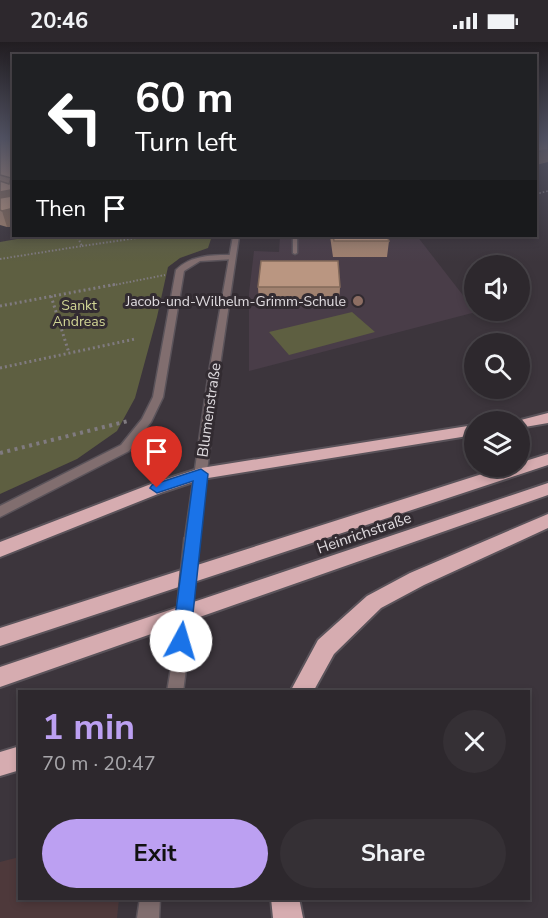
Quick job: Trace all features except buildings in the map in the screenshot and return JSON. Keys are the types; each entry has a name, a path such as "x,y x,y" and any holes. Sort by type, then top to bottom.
{"highway":[{"path":"530,421 548,418"},
{"path":"0,550 157,488 201,474 464,432"},
{"name":"Heinrichstraße","path":"0,637 548,459"},
{"name":"Heinrichstraße","path":"0,677 548,489"},
{"path":"302,690 326,647 374,602 417,579 548,521"},
{"path":"0,764 18,759"},
{"path":"285,900 288,918"}],"street":[{"name":"Blumenstraße","path":"175,690 192,538 236,237"},
{"path":"0,512 125,447 147,420 159,397 180,270 188,263 198,259 232,257"},
{"path":"148,918 150,900"}],"lane":[{"path":"295,237 295,253"}],"path":[{"path":"78,237 82,246"},
{"path":"0,259 143,237"},
{"path":"0,306 180,275"},
{"path":"51,296 69,353"},
{"path":"0,368 135,339"},
{"path":"0,453 124,422 147,420"}],"shaded area":[{"name":"Jacob-und-Wilhelm-Grimm-Schule","path":"280,237 418,237 464,297 464,315 249,371 249,293 254,251 279,252"},
{"path":"18,857 18,900 119,900 117,918 0,918 0,862"}],"green space":[{"name":"Sankt Andreas","path":"28,237 212,237 208,248 180,258 168,267 135,398 117,431 77,459 0,494 0,242"},
{"path":"352,312 375,332 289,355 269,332"}],"place":[{"name":"Jacob-und-Wilhelm-Grimm-Schule","path":"358,301"}],"route":[{"path":"157,488 201,474 181,641"}]}
